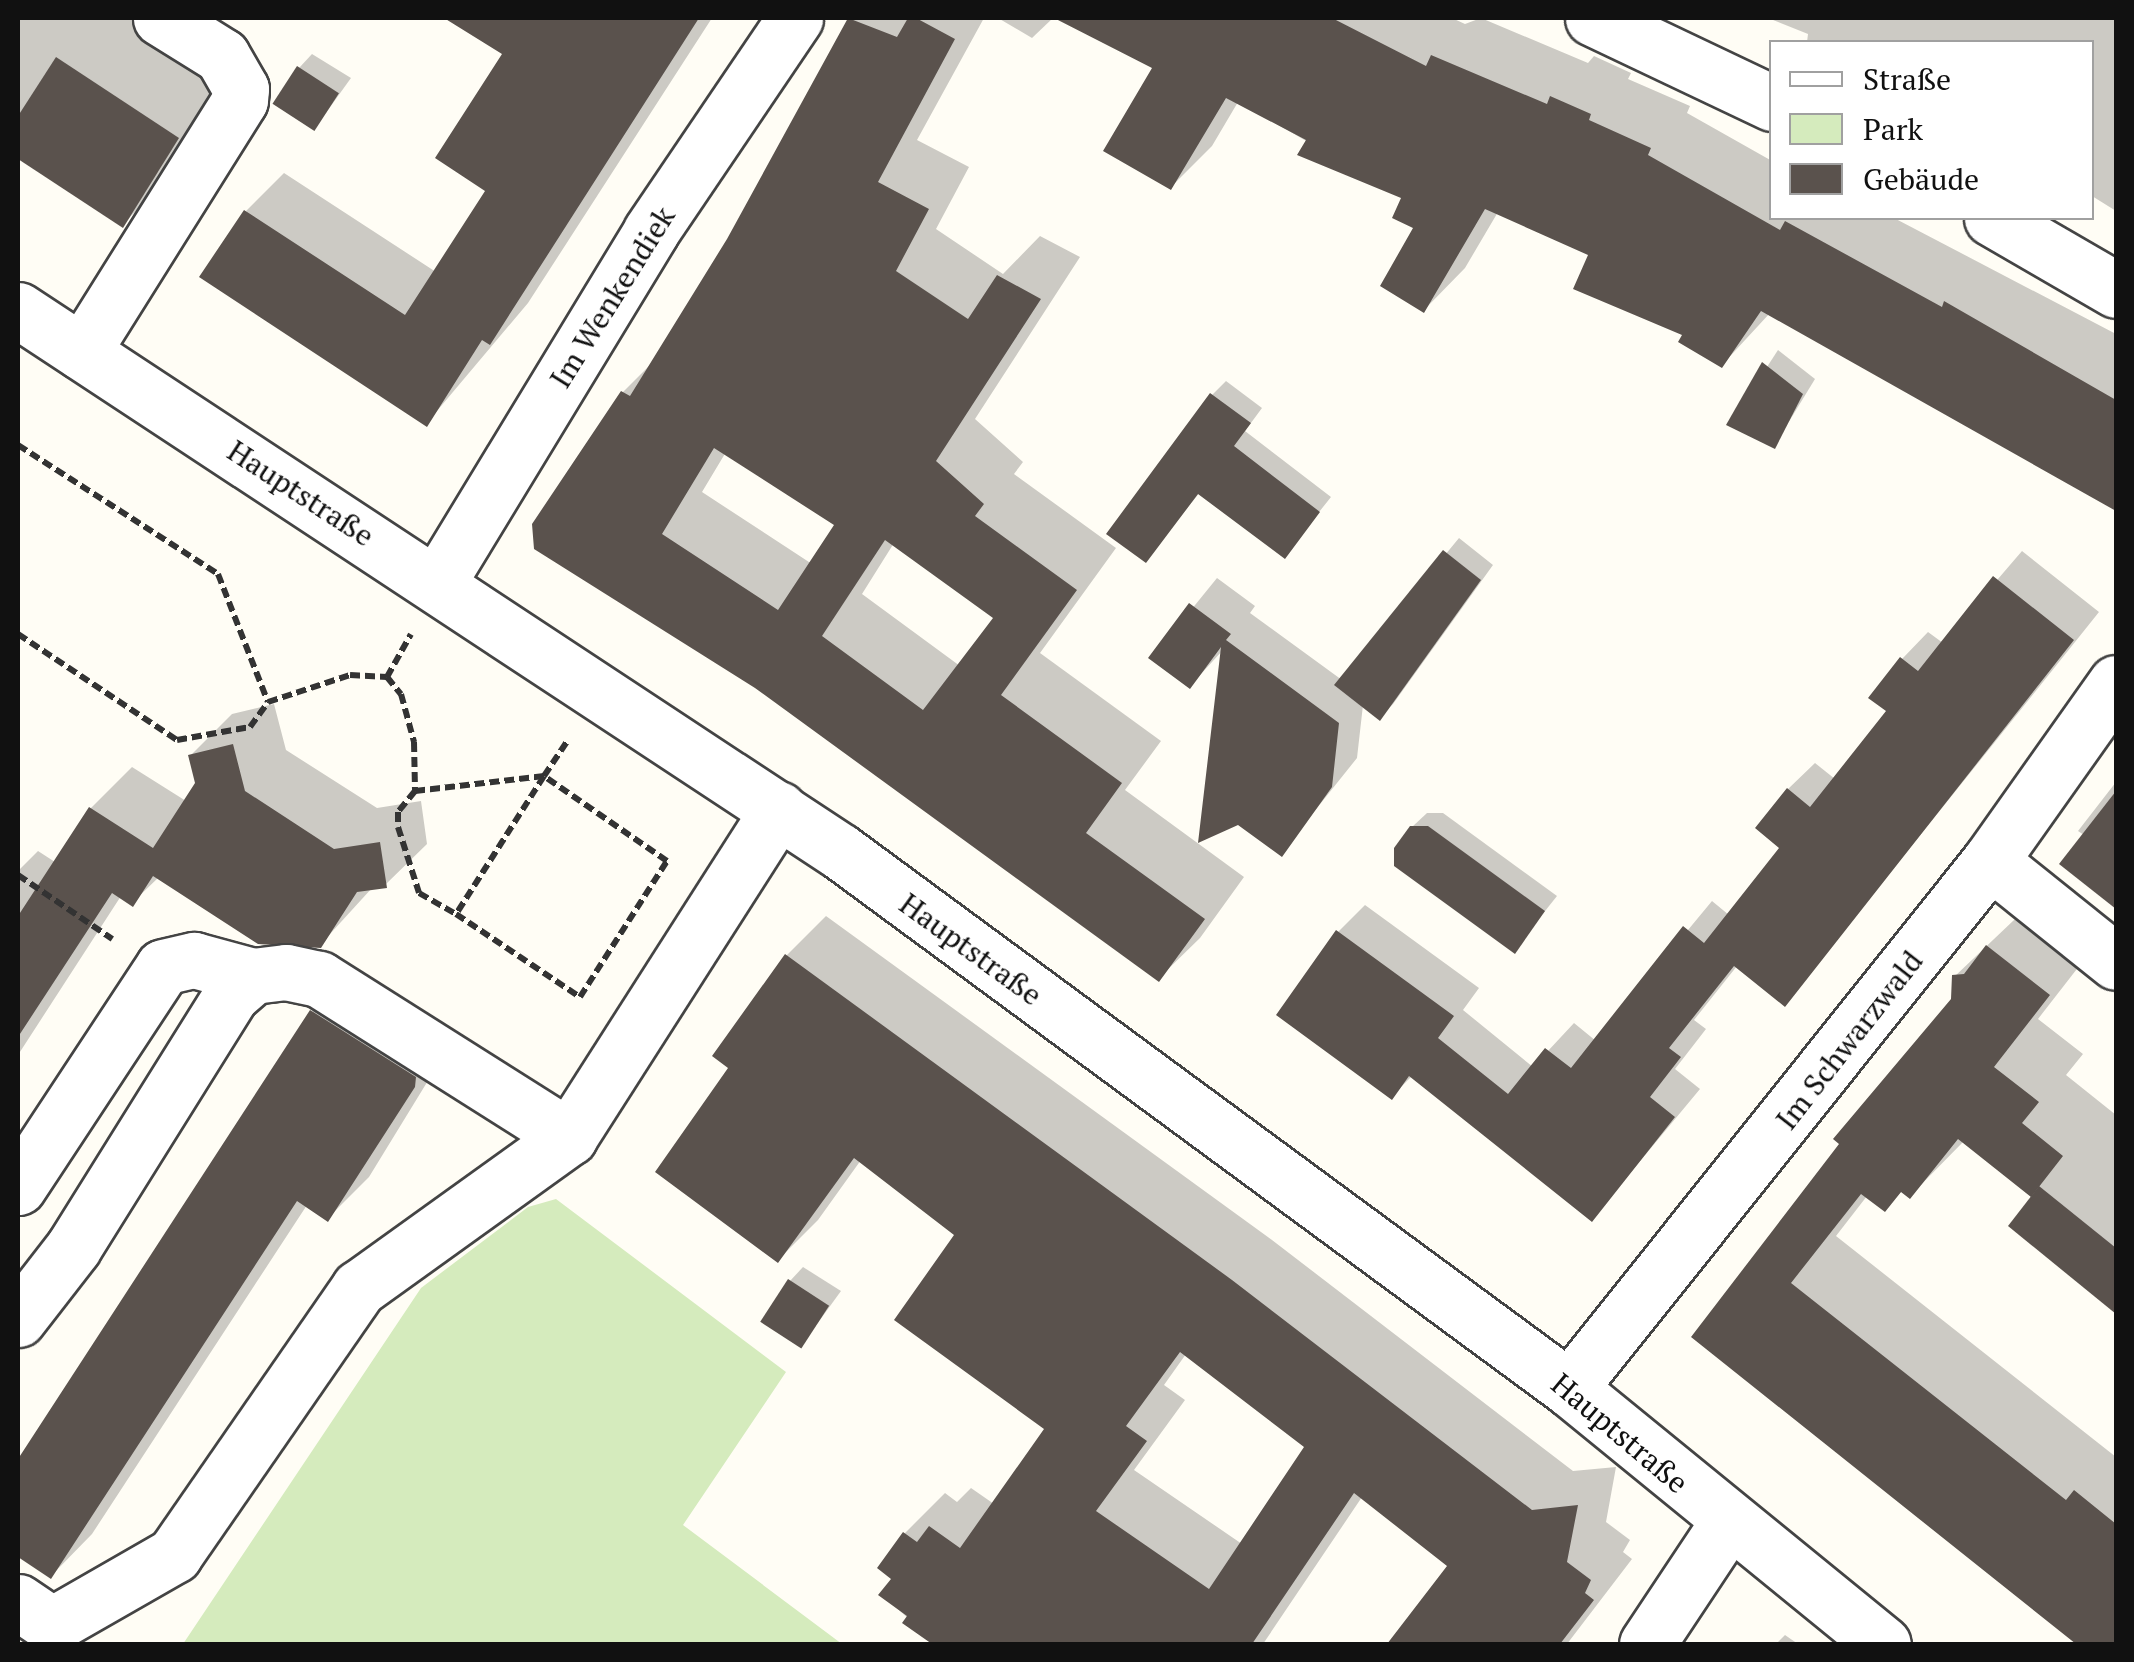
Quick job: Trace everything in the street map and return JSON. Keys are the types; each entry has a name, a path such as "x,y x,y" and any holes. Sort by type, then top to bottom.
{"street":[{"path":"82,352 240,100 233,70 222,56 161,18"},
{"name":"Im Wenkendiek","path":"438,582 651,231 795,18"},
{"path":"1592,18 1769,102"},
{"path":"1995,220 2116,290"},
{"name":"Hauptstraße","path":"18,310 779,808 1568,1388 1728,1522 1883,1644"},
{"name":"Im Schwarzwald","path":"1568,1388 1990,862 2116,683"},
{"path":"18,1602 52,1625 174,1555 360,1288 569,1137 779,808"},
{"path":"1990,862 2116,962"},
{"path":"18,1188 159,972 194,960 253,976 286,972 318,979 569,1137"},
{"path":"18,1319 74,1248 231,996 253,976"},
{"path":"1647,1644 1728,1522"}],"path":[{"path":"18,446 218,574 268,702"},
{"path":"18,634 177,740 250,728 268,702 350,675 388,676 402,694 414,742 415,791 398,812 398,827 419,893 580,997 668,862 544,776 415,791"},
{"path":"456,914 544,776"},
{"path":"18,875 159,972"}],"green space":[{"path":"556,1199 786,1372 683,1525 842,1644 183,1644 421,1288 528,1207"}],"building":[{"path":"444,18 699,18 490,345 482,340 427,427 199,277 244,210 405,315 485,191 435,158 502,54"},
{"path":"848,18 897,37 908,18 916,18 955,39 878,182 929,209 896,271 968,319 997,275 1041,299 936,461 984,504 975,516 1077,590 1001,695 1122,783 1086,833 1205,919 1159,982 755,688 534,549 532,524 621,391 630,396 727,239","holes":["714,448 834,525 778,610 662,534","885,540 993,618 923,710 822,636"]},
{"path":"1054,18 1332,18 1426,66 1431,55 1547,104 1550,96 1591,114 1589,120 1651,148 1648,155 1780,230 1785,221 1942,307 1944,301 2116,400 2116,511 1761,311 1722,368 1678,342 1682,335 1573,289 1588,255 1485,209 1424,313 1380,286 1413,228 1392,218 1401,198 1297,155 1306,140 1226,98 1171,190 1103,151 1152,68"},
{"path":"56,57 179,138 123,228 18,159 18,116"},
{"path":"297,66 339,93 314,131 272,104"},
{"path":"1762,362 1803,394 1775,449 1726,425"},
{"path":"1210,393 1251,423 1234,446 1320,512 1285,559 1198,494 1146,563 1106,534"},
{"path":"1443,550 1481,580 1380,721 1334,685"},
{"path":"1993,576 2074,640 1785,1007 1734,966 1669,1048 1681,1057 1650,1097 1675,1117 1592,1222 1409,1076 1392,1100 1276,1015 1336,930 1454,1016 1438,1038 1508,1094 1545,1048 1571,1068 1683,926 1704,943 1779,848 1755,828 1787,788 1810,807 1886,711 1868,698 1900,657 1918,671"},
{"path":"1189,603 1231,634 1226,640 1339,723 1332,787 1282,857 1238,825 1198,843 1221,647 1190,689 1148,658"},
{"path":"233,744 245,791 334,849 380,842 387,888 357,892 321,948 258,944 153,876 133,907 112,893 18,1037 18,916 89,807 153,848 195,783 188,755"},
{"path":"2116,791 2116,909 2059,864"},
{"path":"1410,826 1428,826 1545,911 1515,954 1394,866 1394,848"},
{"path":"1986,945 2050,995 1994,1067 2039,1102 2022,1123 2063,1156 2031,1197 1958,1139 1910,1199 1901,1192 1885,1212 1861,1194 1791,1283 2066,1500 2074,1490 2116,1524 2116,1644 2076,1644 1691,1337 1839,1144 1833,1139 1951,999 1952,975 1964,974"},
{"path":"785,954 1232,1280 1532,1510 1578,1505 1567,1562 1591,1580 1585,1593 1594,1600 1560,1644 1387,1644 1447,1566 1354,1493 1252,1644 932,1644 902,1623 907,1616 878,1595 891,1579 877,1568 903,1532 917,1542 929,1526 960,1548 1044,1429 894,1320 954,1235 854,1158 778,1263 655,1172 728,1068 712,1056","holes":["1180,1352 1304,1447 1209,1589 1096,1511 1147,1441 1126,1426"]},
{"path":"310,1010 416,1077 415,1087 328,1222 297,1201 51,1579 18,1557 18,1459"},
{"path":"2039,1186 2116,1248 2116,1314 2008,1226"},
{"path":"788,1279 829,1306 801,1348 760,1322"}]}
